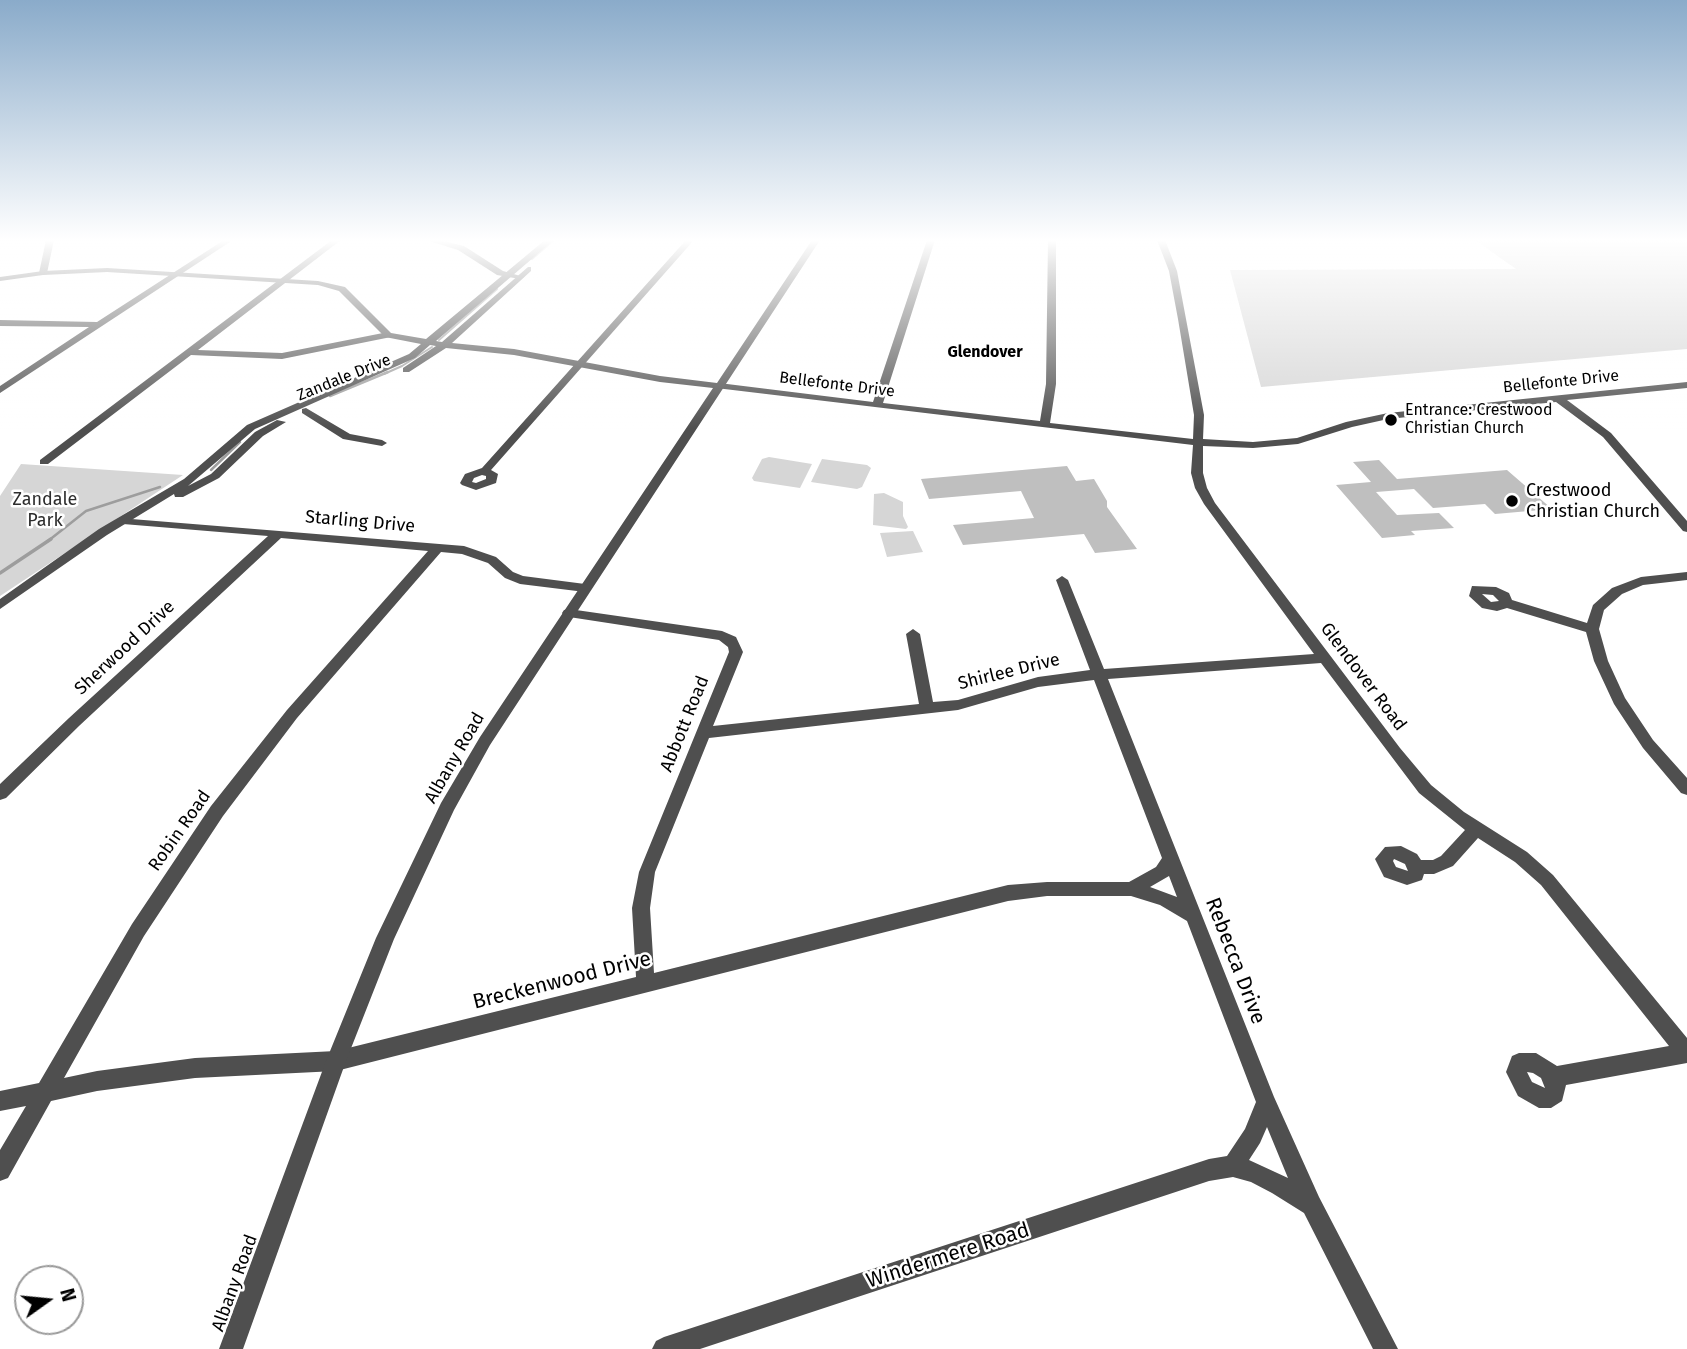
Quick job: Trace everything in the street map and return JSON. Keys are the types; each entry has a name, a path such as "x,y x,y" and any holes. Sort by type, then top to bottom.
{"street":[{"path":"0,390 133,303"},
{"path":"44,462 255,303"},
{"path":"355,303 388,335"},
{"name":"Zandale Drive","path":"0,605 123,520 188,481 251,427 290,408 391,367 430,342 474,303"},
{"name":"Zandale Drive","path":"123,520 204,483 265,430 405,370 444,345 491,303"},
{"path":"485,471 635,303"},
{"name":"Albany Road","path":"231,1349 336,1061 385,938 447,808 485,741 774,303"},
{"path":"877,406 911,303"},
{"path":"1044,425 1051,384 1052,303"},
{"name":"Glendover Road","path":"1179,303 1199,415 1198,480 1210,504 1425,789 1476,828 1507,846 1547,880 1687,1053"},
{"path":"0,323 100,325"},
{"path":"190,352 282,356 388,335"},
{"name":"Bellefonte Drive","path":"388,335 444,345 500,350 660,379 1199,443 1281,444 1388,416 1687,385"},
{"path":"1557,398 1607,435 1687,528"},
{"path":"306,411 348,437 383,443"},
{"name":"Starling Drive","path":"123,520 438,547 475,553 492,560 509,575 520,580 585,588"},
{"name":"Sherwood Drive","path":"0,794 279,533"},
{"name":"Robin Road","path":"0,1170 138,930 217,811 292,714 438,547"},
{"path":"1687,576 1641,581 1617,591 1598,608 1592,629 1601,661 1619,700 1648,744 1687,789"},
{"name":"Rebecca Drive","path":"1062,580 1266,1102 1311,1205 1386,1349"},
{"path":"1506,603 1592,629"},
{"name":"Abbott Road","path":"569,613 722,636 731,640 736,652 653,853 643,889 641,925 646,984"},
{"path":"913,634 927,709"},
{"name":"Shirlee Drive","path":"702,733 958,705 1045,680 1324,658"},
{"path":"1416,867 1434,867 1447,861 1476,828"},
{"name":"Breckenwood Drive","path":"1130,889 1162,872 1171,860"},
{"name":"Breckenwood Drive","path":"0,1101 46,1090 195,1068 336,1061 1008,893 1047,889 1130,889 1165,899 1194,916"},
{"path":"1553,1077 1687,1053"},
{"path":"1266,1102 1253,1136 1233,1166 1254,1172 1311,1205"},
{"name":"Windermere Road","path":"664,1349 1198,1174 1233,1166"}],"green space":[{"path":"1239,303 1687,303 1687,349 1261,387"},
{"path":"769,457 812,464 800,488 754,481 752,478 762,459"},
{"path":"822,459 867,465 871,468 862,487 857,489 811,482"},
{"name":"Zandale Park","path":"21,464 183,475 0,596 0,496"},
{"path":"884,493 903,502 903,516 908,527 906,529 873,525 874,494"},
{"path":"913,531 923,552 887,557 880,533"}],"building":[{"name":"Crestwood Christian Church","path":"1379,460 1397,479 1507,470 1552,509 1495,514 1485,504 1433,508 1414,489 1376,492 1397,515 1439,513 1454,528 1411,531 1415,535 1382,538 1336,485 1371,482 1353,462"},
{"path":"1067,466 1076,481 1094,479 1107,501 1107,507 1137,549 1095,553 1084,534 963,545 953,525 1034,518 1021,491 929,499 921,479"}],"waterway":[{"path":"439,340 481,303"},
{"path":"384,374 432,347"},
{"path":"330,396 388,372"},
{"path":"211,470 240,442"},
{"path":"48,541 86,511 160,487"},
{"path":"0,573 48,541"}],"place":[{"name":"Entrance: Crestwood Christian Church","path":"1391,420"},
{"name":"Crestwood Christian Church","path":"1512,501"}],"district":[{"name":"Glendover","path":"985,353"}]}
